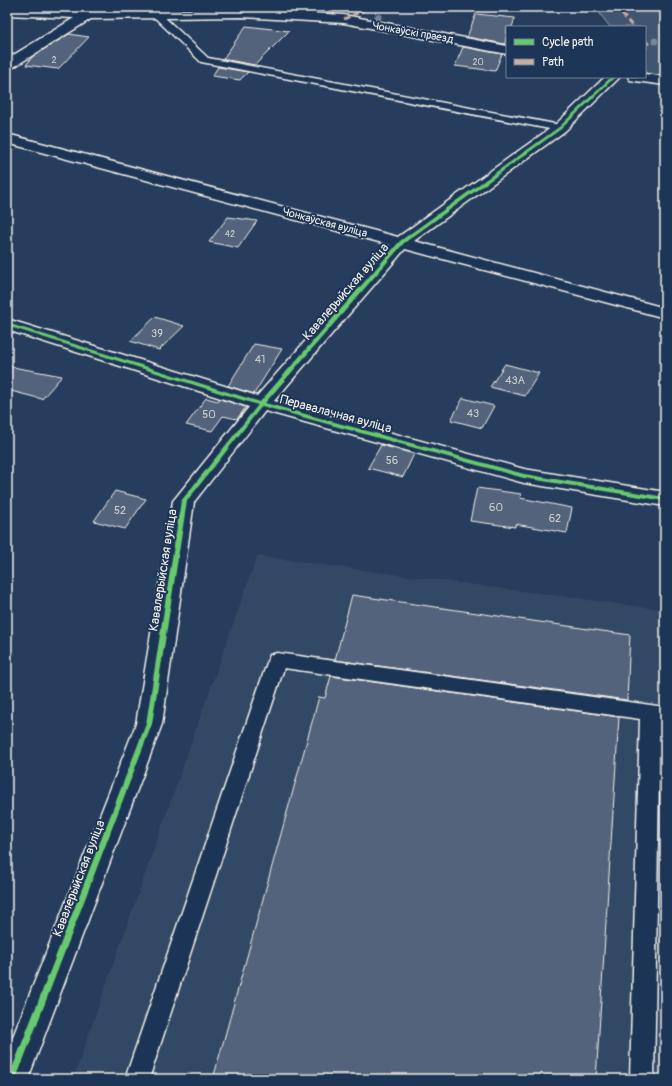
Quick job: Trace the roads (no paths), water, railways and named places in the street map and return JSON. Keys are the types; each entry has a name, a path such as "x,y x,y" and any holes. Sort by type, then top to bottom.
{"street":[{"name":"Чонкаўскі праезд","path":"7,11 88,15 242,12 344,19 506,50"},
{"path":"7,65 88,15"},
{"name":"Кавалерыйская вуліца","path":"12,1079 149,724 184,501 261,404 402,242 560,128 612,78"},
{"path":"642,78 665,81"},
{"name":"Чонкаўская вуліца","path":"7,138 665,313"},
{"name":"Перавалачная вуліца","path":"7,324 261,404 524,476 665,499"}],"lane":[{"path":"156,14 205,60 560,128"},
{"path":"137,1079 277,660 657,714 642,1079"}]}
